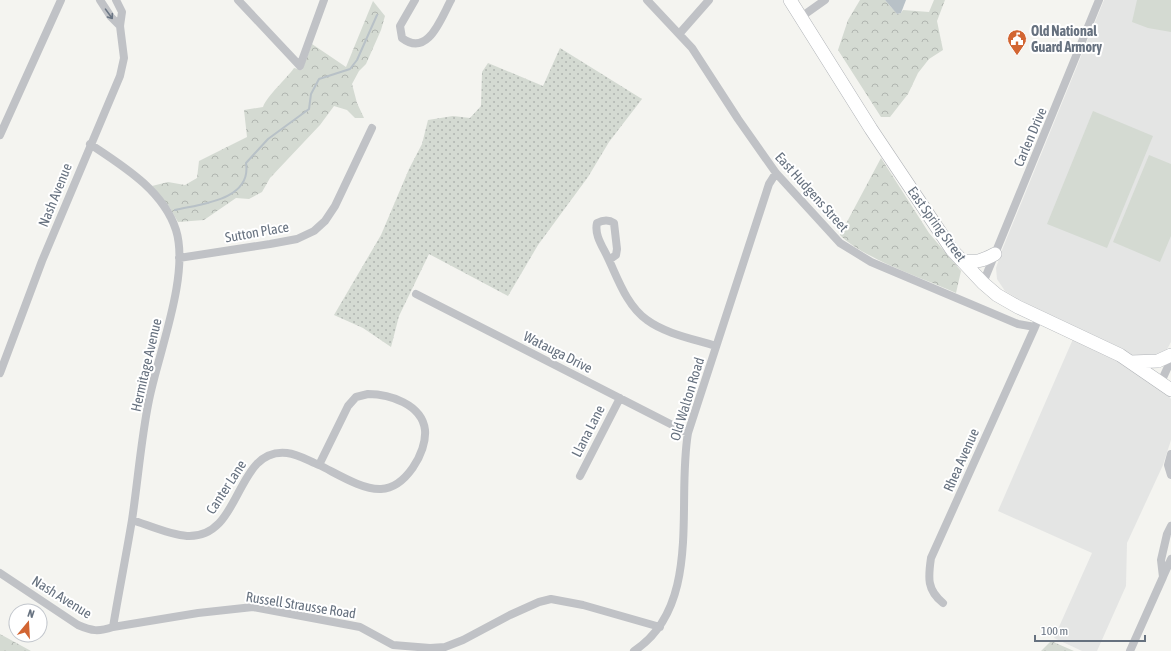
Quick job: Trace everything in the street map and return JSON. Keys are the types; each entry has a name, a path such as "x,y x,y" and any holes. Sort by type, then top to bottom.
{"main road":[{"name":"East Spring Street","path":"790,0 871,130 952,250 983,283 997,295 1037,322 1096,343 1130,362 1166,386"},
{"path":"962,260 974,263 981,262 995,254"},
{"path":"1130,362 1158,361 1171,355"}],"street":[{"path":"0,135 61,0"},
{"path":"100,0 111,17 120,26"},
{"name":"Nash Avenue","path":"0,373 42,261 90,144 120,76 124,58 120,26 122,12 116,0"},
{"path":"238,0 300,66 324,0"},
{"path":"415,0 400,26 402,38 415,44 422,44 429,38 452,0"},
{"name":"East Hudgens Street","path":"647,0 680,33 705,66 738,119 776,173 840,243 871,262 1018,324 1037,322"},
{"path":"680,33 709,0"},
{"path":"801,17 825,0"},
{"name":"Carlen Drive","path":"983,283 1099,0"},
{"name":"Sutton Place","path":"179,258 284,242 297,239 314,231 325,221 335,206 372,128"},
{"name":"Hermitage Avenue","path":"90,144 124,167 155,196 166,210 176,231 179,258 169,323 149,399 132,520 113,627"},
{"name":"Old Walton Road","path":"634,651 648,642 668,614 679,574 683,542 684,455 688,432 769,184 776,173"},
{"path":"609,260 633,306 647,320 666,329 716,346"},
{"name":"Watauga Drive","path":"416,294 688,432"},
{"name":"Rhea Avenue","path":"943,603 934,596 930,584 931,558 1037,322"},
{"path":"1166,386 1171,360"},
{"name":"Canter Lane","path":"132,520 187,536 200,534 221,523 252,468 263,459 275,453 288,453 319,465 369,488 382,489 394,486 407,475 417,461 424,444 425,429 418,414 394,397 381,394 368,394 356,397 341,418 319,465"},
{"name":"Llana Lane","path":"580,476 620,398"},
{"path":"1171,454 1168,465 1171,475"},
{"path":"1163,576 1161,560 1170,530"},
{"path":"1130,651 1171,559"},
{"name":"Nash Avenue","path":"0,573 78,625 88,630 100,632 113,627"},
{"name":"Russell Strausse Road","path":"113,627 198,613 253,607 360,627 393,645 430,648 444,647 463,640 510,615 539,602 551,599 583,605 660,627"}],"shaded area":[{"path":"885,0 906,0 901,13 897,14"},
{"path":"1104,0 1171,0 1171,342 1165,353 1156,359 1135,357 1027,304 1005,291 997,279 996,268 1002,250"},
{"path":"1073,339 1118,361 1166,393 1171,399 1171,440 1163,465 1127,543 1126,586 1097,651 1082,651 1054,638 1092,553 998,511"}],"green space":[{"path":"860,0 885,0 897,14 901,13 903,10 929,12 934,0 945,0 937,21 943,50 929,59 918,73 908,94 890,117 881,117 838,50 848,20"},
{"path":"1137,0 1171,0 1171,32 1148,28 1132,22"},
{"path":"373,1 385,16 381,30 366,64 359,71 352,84 357,103 364,118 355,118 347,110 334,106 320,125 270,178 262,192 249,199 236,198 204,220 178,222 170,208 152,186 168,182 185,185 197,178 199,161 247,137 244,110 263,107 268,98 294,68 302,70 312,44 346,67"},
{"path":"560,48 642,99 609,142 588,177 538,245 508,296 429,254 399,316 391,347 363,328 334,315 381,235 409,169 422,144 428,120 453,116 470,118 481,106 482,72 488,63 543,86"},
{"path":"1093,111 1153,136 1107,248 1047,224"},
{"path":"1149,155 1171,164 1171,236 1160,262 1113,242"},
{"path":"881,158 929,233 961,271 956,293 878,260 850,244 840,235"},
{"path":"0,634 8,638 8,643 16,643 31,651 0,651"},
{"path":"1051,641 1074,651 1041,651"}],"waterway":[{"path":"175,210 210,202 233,193 241,185 246,175 246,163 268,139 309,109 311,94 319,79 350,69 357,60 377,15"}],"place":[{"name":"Old National Guard Armory","path":"1017,56"}]}
